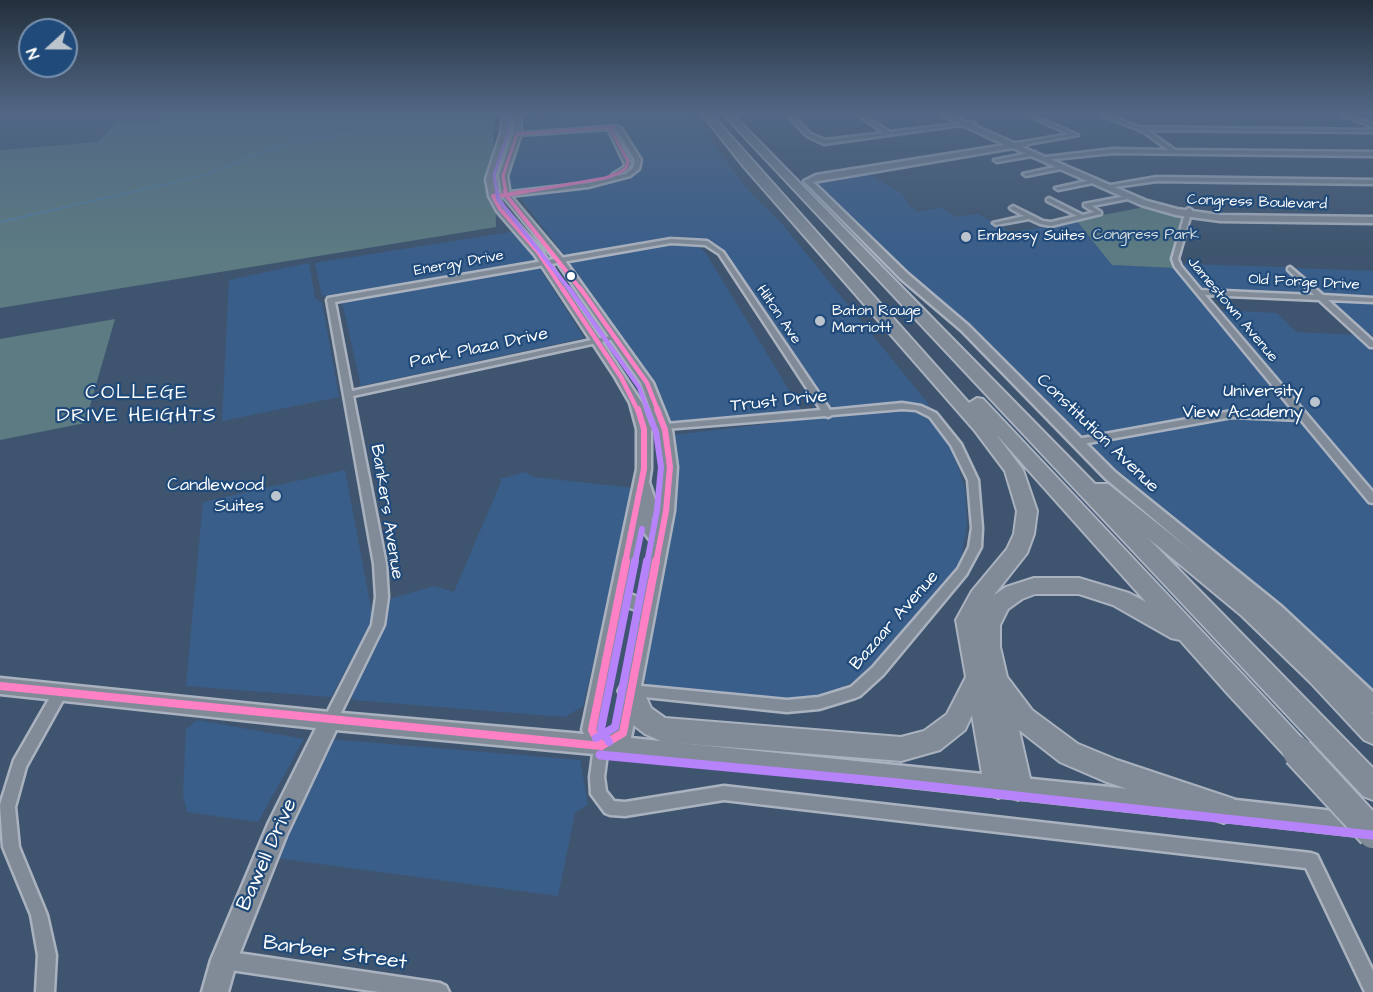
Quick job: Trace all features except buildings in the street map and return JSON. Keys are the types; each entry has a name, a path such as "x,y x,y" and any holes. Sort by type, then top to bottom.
{"highway":[{"path":"745,161 981,427 1014,470 1024,497 1026,524 1016,553 970,612 968,629 985,675 1008,786"},
{"path":"757,161 1373,833"},
{"path":"772,161 1373,787"},
{"path":"1036,436 1250,610 1319,675 1373,732"},
{"path":"631,691 641,716 663,730 901,749 931,741 956,722 985,675 991,617 1006,598 1034,586 1067,584 1107,593 1194,639"},
{"path":"985,675 1023,718 1069,753 1114,772 1224,810"}],"street":[{"path":"496,161 490,179 500,196 560,260 615,337 647,383 661,412 665,430 670,467 665,515 648,608 622,733 601,746"},
{"path":"508,161 503,176 500,209 545,262 570,298 636,403 644,429 642,481 592,730 601,746 597,777 599,794 610,808 625,809 723,793 1311,861 1373,990"},
{"name":"Constitution Avenue","path":"918,161 809,179 809,184 904,276 965,328 1133,496 1276,612 1373,704"},
{"name":"Congress Boulevard","path":"1055,161 1096,181 1112,185 1131,197 1155,207 1189,212 1373,220"},
{"name":"Congress Boulevard","path":"1056,161 1112,185 1189,212 1373,215"},
{"path":"500,196 566,186 622,177 636,169 638,162 628,162 626,168 614,175 566,186"},
{"path":"1026,174 1064,167"},
{"path":"614,175 622,177"},
{"path":"1112,185 1170,179 1373,182"},
{"path":"1058,188 1096,181"},
{"path":"1013,208 1048,224 1099,213 1086,205 1131,197"},
{"path":"1049,200 1083,217"},
{"name":"Jamestown Avenue","path":"1189,212 1175,261 1198,292 1373,499"},
{"path":"996,223 1030,217"},
{"name":"Energy Drive","path":"331,300 671,241 698,241"},
{"name":"Hilton Ave","path":"698,241 713,245 721,253 828,414"},
{"path":"1290,269 1373,345"},
{"name":"Old Forge Drive","path":"1198,292 1373,300"},
{"path":"570,298 583,303 590,302"},
{"name":"Bankers Avenue","path":"330,721 378,625 382,597 380,564 331,300"},
{"name":"Park Plaza Drive","path":"350,394 615,337"},
{"path":"636,403 648,411 661,412"},
{"name":"Trust Drive","path":"644,429 665,430 902,406 918,408"},
{"name":"Bazaar Avenue","path":"631,691 787,706 819,703 855,692 879,671 962,572 975,547 977,528 973,480 947,432 933,415 918,408"},
{"path":"1077,442 1230,414 1304,417"},
{"path":"642,481 650,510 654,514 665,515"},
{"path":"635,519 645,522 660,542"},
{"path":"620,597 648,608"},
{"path":"0,686 330,721 701,754 1373,826"},
{"path":"45,992 47,956 39,915 11,847 7,807 19,765 61,691"},
{"name":"Bawell Drive","path":"214,992 224,960 277,830 330,721"},
{"name":"Barber Street","path":"224,960 440,992"}],"shaded area":[{"path":"511,161 726,161 749,191 783,225 930,406 828,414 721,253 707,243 709,240 675,236 564,255 521,199 531,193 510,196 507,189"},
{"path":"861,170 903,194 909,205 918,212 941,207 957,217 978,214 1012,233 1076,220 1112,265 1174,268 1205,306 1213,309 1304,417 1247,414 1077,442 808,181"},
{"path":"517,231 537,259 530,263 322,296 315,263"},
{"path":"673,243 694,243 705,252 802,411 671,424 569,262"},
{"path":"309,263 315,298 322,303 339,397 222,421 229,280"},
{"path":"1180,264 1284,267 1312,293 1206,290 1198,287"},
{"path":"539,267 584,338 361,386 342,302"},
{"path":"1293,268 1373,271 1373,298 1324,295"},
{"path":"1337,300 1373,302 1373,335 1367,335 1332,302"},
{"path":"1219,310 1277,313 1296,332 1357,335 1373,350 1373,491"},
{"path":"899,408 924,415 950,441 965,489 967,526 960,563 873,666 863,676 830,694 790,700 650,688 640,674 674,435"},
{"path":"1247,417 1291,419 1305,425 1373,507 1373,696 1132,490 1090,446 1096,442"},
{"path":"345,470 373,619 331,697 186,686 203,502"},
{"path":"526,472 533,477 634,488 583,706 565,717 353,700 351,693 384,628 389,599 434,586 454,592 501,482 499,479"},
{"path":"197,720 304,739 258,822 187,812 183,794 186,729"},
{"path":"341,740 580,760 588,804 575,813 558,896 276,858 328,741"}],"green space":[{"path":"0,161 494,161 496,227 0,308"},
{"name":"Congress Park","path":"1150,206 1184,217 1170,259 1174,268 1112,265 1076,220"},
{"path":"115,319 85,423 0,440 0,339"}],"waterway":[{"path":"0,222 206,175 240,161"}],"transit line":[{"path":"499,161 494,175 498,199 553,265 639,387 656,432 661,467 657,510 615,727 596,738"},
{"path":"508,161 503,176 506,195 605,178 626,168 628,161"},
{"path":"506,195 514,208 560,260 647,383 665,430 670,467 666,511 623,733 601,746 592,730 644,469 644,429 636,403 621,377 538,252 500,209 493,196 506,195"},
{"path":"609,742 601,729 642,529"},
{"path":"0,686 601,746"},
{"path":"600,755 898,783 1372,835"}],"place":[{"name":"Embassy Suites","path":"966,237"},
{"name":"Baton Rouge Marriott","path":"820,321"},
{"name":"University View Academy","path":"1315,402"},
{"name":"Candlewood Suites","path":"276,496"}],"district":[{"name":"COLLEGE DRIVE HEIGHTS","path":"137,406"}]}
